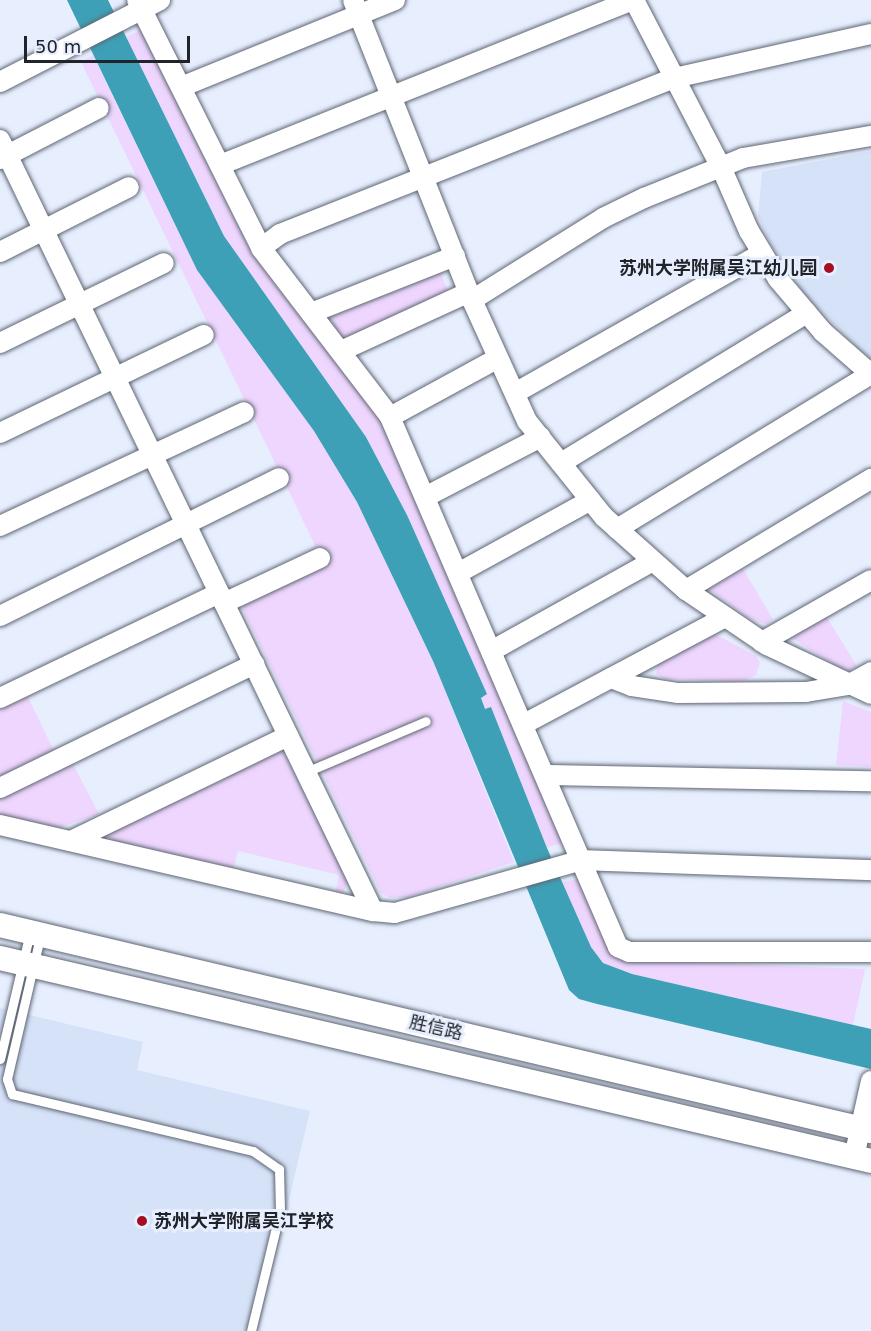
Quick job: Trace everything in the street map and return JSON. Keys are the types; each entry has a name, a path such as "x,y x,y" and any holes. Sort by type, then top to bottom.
{"street":[{"path":"0,82 134,9 160,0"},
{"path":"181,87 356,7 395,0"},
{"path":"220,165 633,0 721,166 762,253 778,279 807,313 871,374 618,529"},
{"path":"356,7 470,296 527,421 591,500 618,529 686,590 762,642 871,694"},
{"path":"134,9 181,87 261,248 390,417 427,495 546,775 574,862 618,947 630,952 871,952"},
{"path":"261,248 280,234 674,78 871,34"},
{"path":"99,108 2,152 80,304 373,911"},
{"path":"341,351 470,296 603,219 721,166 743,158 871,136"},
{"path":"0,252 129,187"},
{"path":"515,393 762,253"},
{"path":"311,313 454,256"},
{"path":"0,343 164,263"},
{"path":"561,464 807,313"},
{"path":"0,433 204,335"},
{"path":"390,417 498,358"},
{"path":"0,526 244,412"},
{"path":"427,495 541,437"},
{"path":"0,616 279,478"},
{"path":"686,590 871,479"},
{"path":"460,572 591,500"},
{"path":"0,698 222,598 320,558"},
{"path":"493,650 653,561"},
{"path":"762,642 871,580"},
{"path":"524,724 725,617"},
{"path":"0,788 254,664"},
{"path":"611,678 632,686 678,693 806,692 848,685 871,672"},
{"path":"71,841 288,736"},
{"path":"546,775 871,781"},
{"path":"0,825 373,911 395,913 574,862 871,870"},
{"name":"胜信路","path":"0,925 866,1130"},
{"name":"胜信路","path":"19,963 862,1159"},
{"path":"862,1159 871,1081"}],"lane":[{"path":"306,772 426,721"},
{"path":"0,1059 19,963 36,933"},
{"path":"19,963 3,1079 12,1095 253,1150 279,1168 280,1211 251,1331"}],"shaded area":[{"path":"143,29 256,257 389,430 564,836 561,843 547,848 491,708 485,710 481,697 486,694 407,515 366,437 224,236 126,37"},
{"path":"93,55 197,270 314,431 357,502 433,661 514,862 408,897 390,898 381,893 243,610 243,604 323,562 81,62"},
{"name":"苏州大学附属吴江幼儿园","path":"871,151 871,361 803,293 770,243 758,216 762,172"},
{"path":"440,272 448,291 345,340 339,338 328,322 330,315"},
{"path":"743,569 773,619 766,624 750,619 709,589"},
{"path":"826,616 857,666 846,673 789,636"},
{"path":"715,634 756,656 760,663 756,675 741,682 665,679 656,674 658,663"},
{"path":"26,693 54,751 0,778 0,706"},
{"path":"843,701 871,712 871,767 836,765"},
{"path":"280,746 350,878 343,892 335,894 339,875 238,851 233,870 111,841 107,835 109,829"},
{"path":"71,760 99,814 56,829 0,815 0,794"},
{"path":"579,879 612,953 652,961 865,969 853,1025 632,974 603,963 591,947 562,882"},
{"name":"苏州大学附属吴江学校","path":"0,1008 143,1042 137,1070 310,1111 258,1331 0,1331"}],"water":[{"path":"67,0 108,0 224,236 366,437 407,515 487,694 481,698 485,709 491,707 547,848 591,947 603,963 632,974 871,1029 871,1069 597,1004 579,999 569,990 433,661 357,502 314,431 197,270"}],"place":[{"name":"苏州大学附属吴江幼儿园","path":"829,268"},
{"name":"苏州大学附属吴江学校","path":"142,1221"}]}
